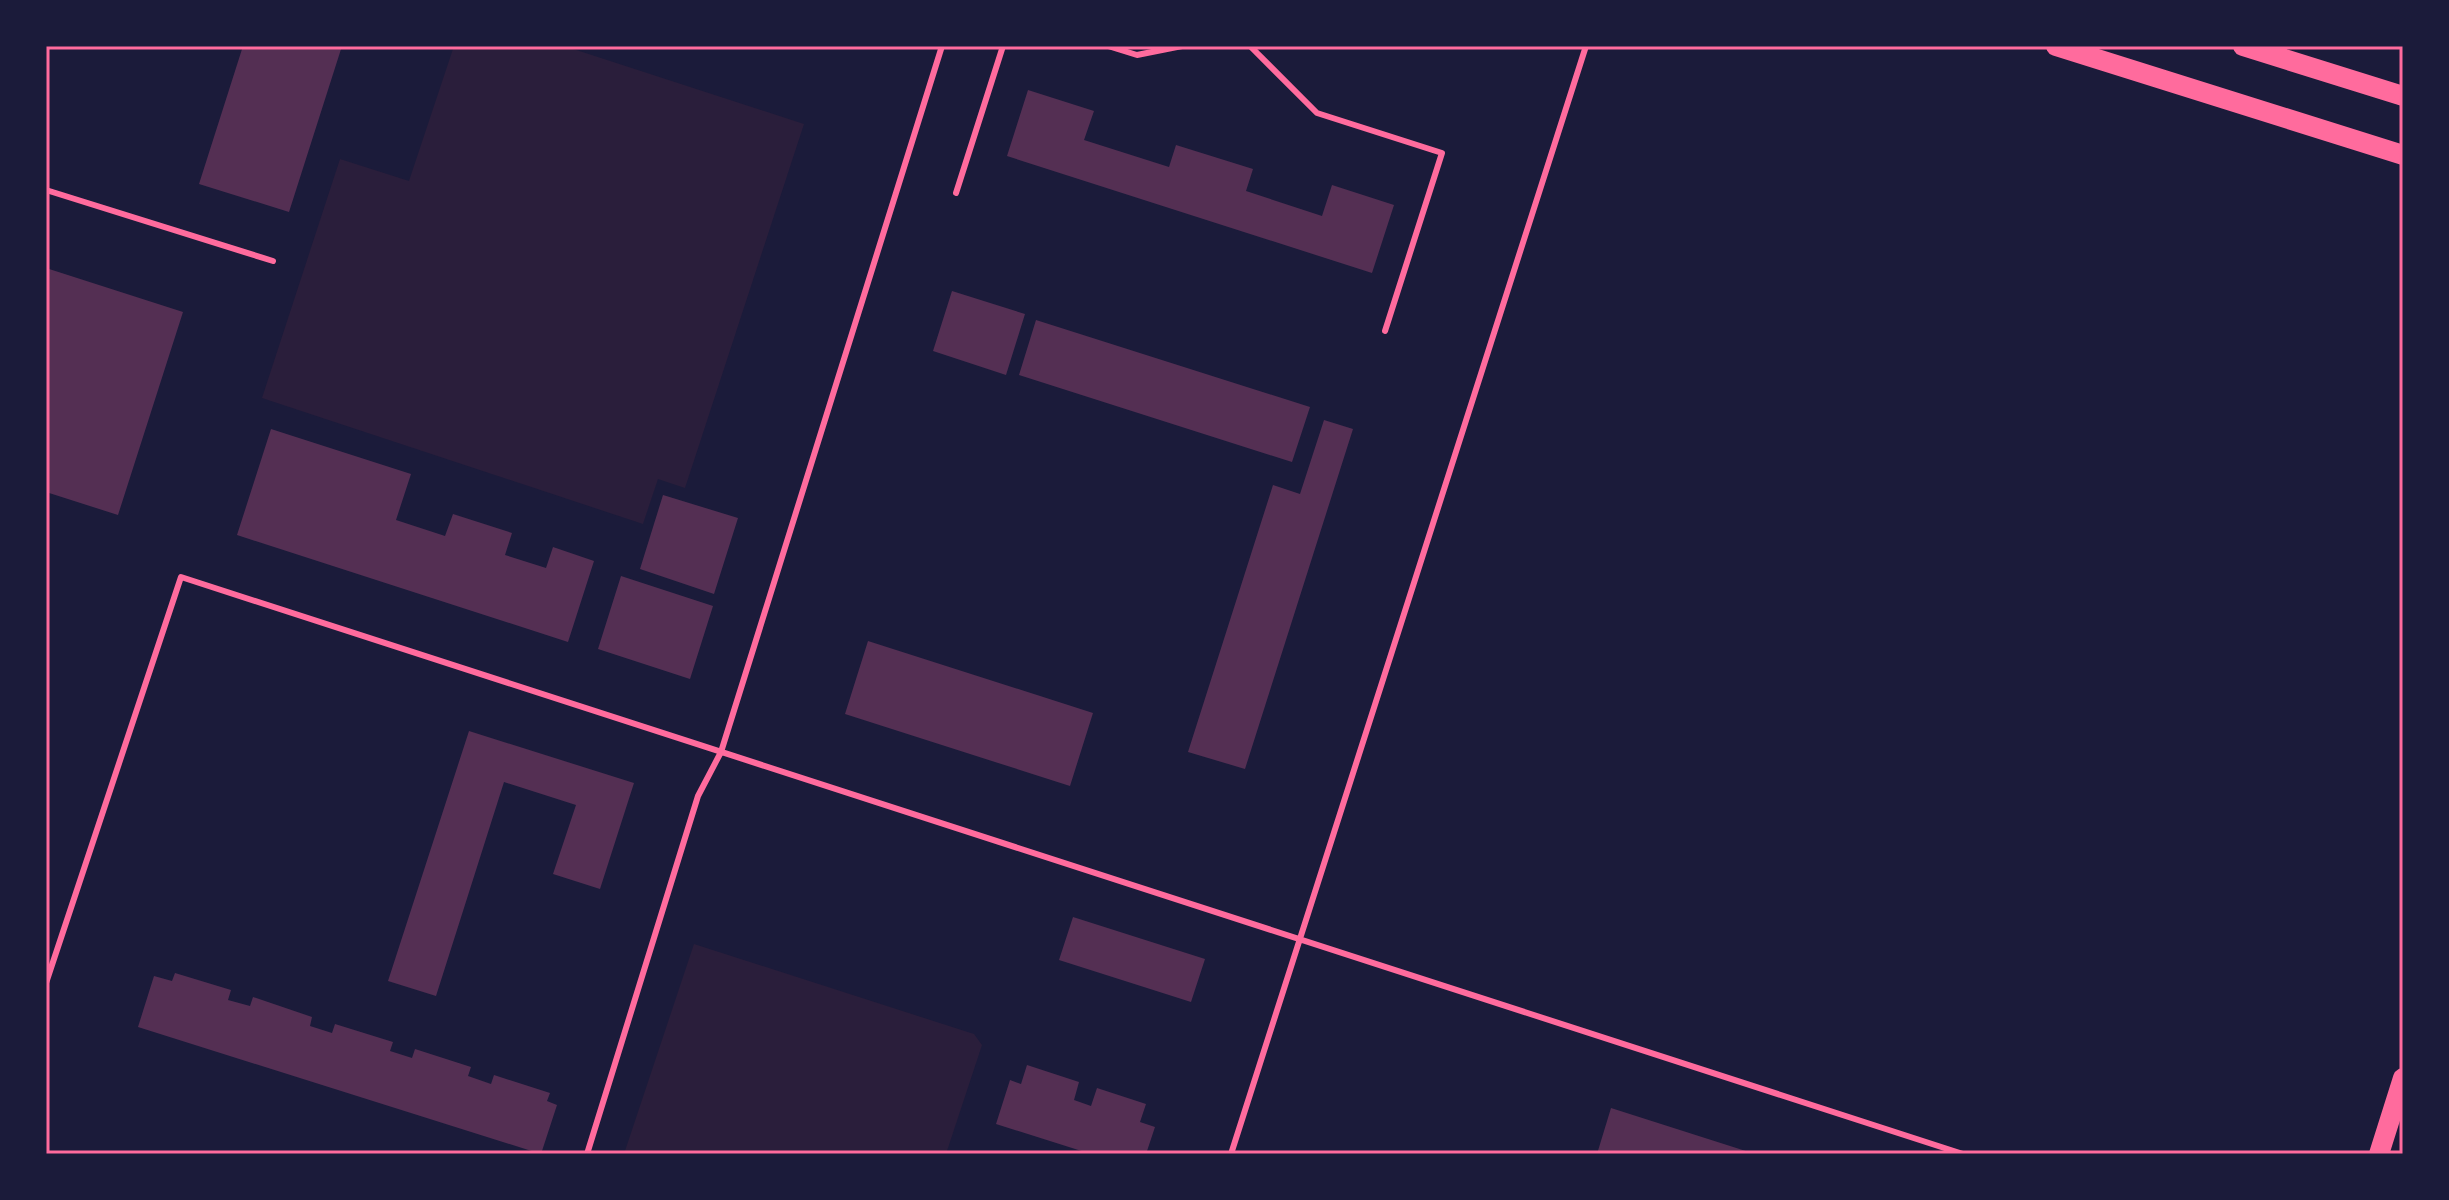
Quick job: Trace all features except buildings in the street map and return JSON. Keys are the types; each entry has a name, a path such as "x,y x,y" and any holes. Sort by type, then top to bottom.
{"main road":[{"path":"2056,46 2403,155"},
{"path":"2243,46 2403,96"},
{"path":"2379,1154 2403,1078"}],"lane":[{"path":"587,1154 698,796 721,752 942,46"},
{"path":"956,193 1003,46"},
{"path":"1108,46 1137,55 1182,46"},
{"path":"1250,46 1317,113 1442,153 1385,331"},
{"path":"1231,1154 1586,46"},
{"path":"46,190 273,261"},
{"path":"46,983 181,577 1963,1154"},
{"path":"1936,1154 1939,1146"}],"shaded area":[{"path":"454,46 564,46 804,124 685,488 658,479 643,524 262,398 340,159 409,181"},
{"path":"694,944 974,1034 982,1045 946,1154 624,1154"}]}
